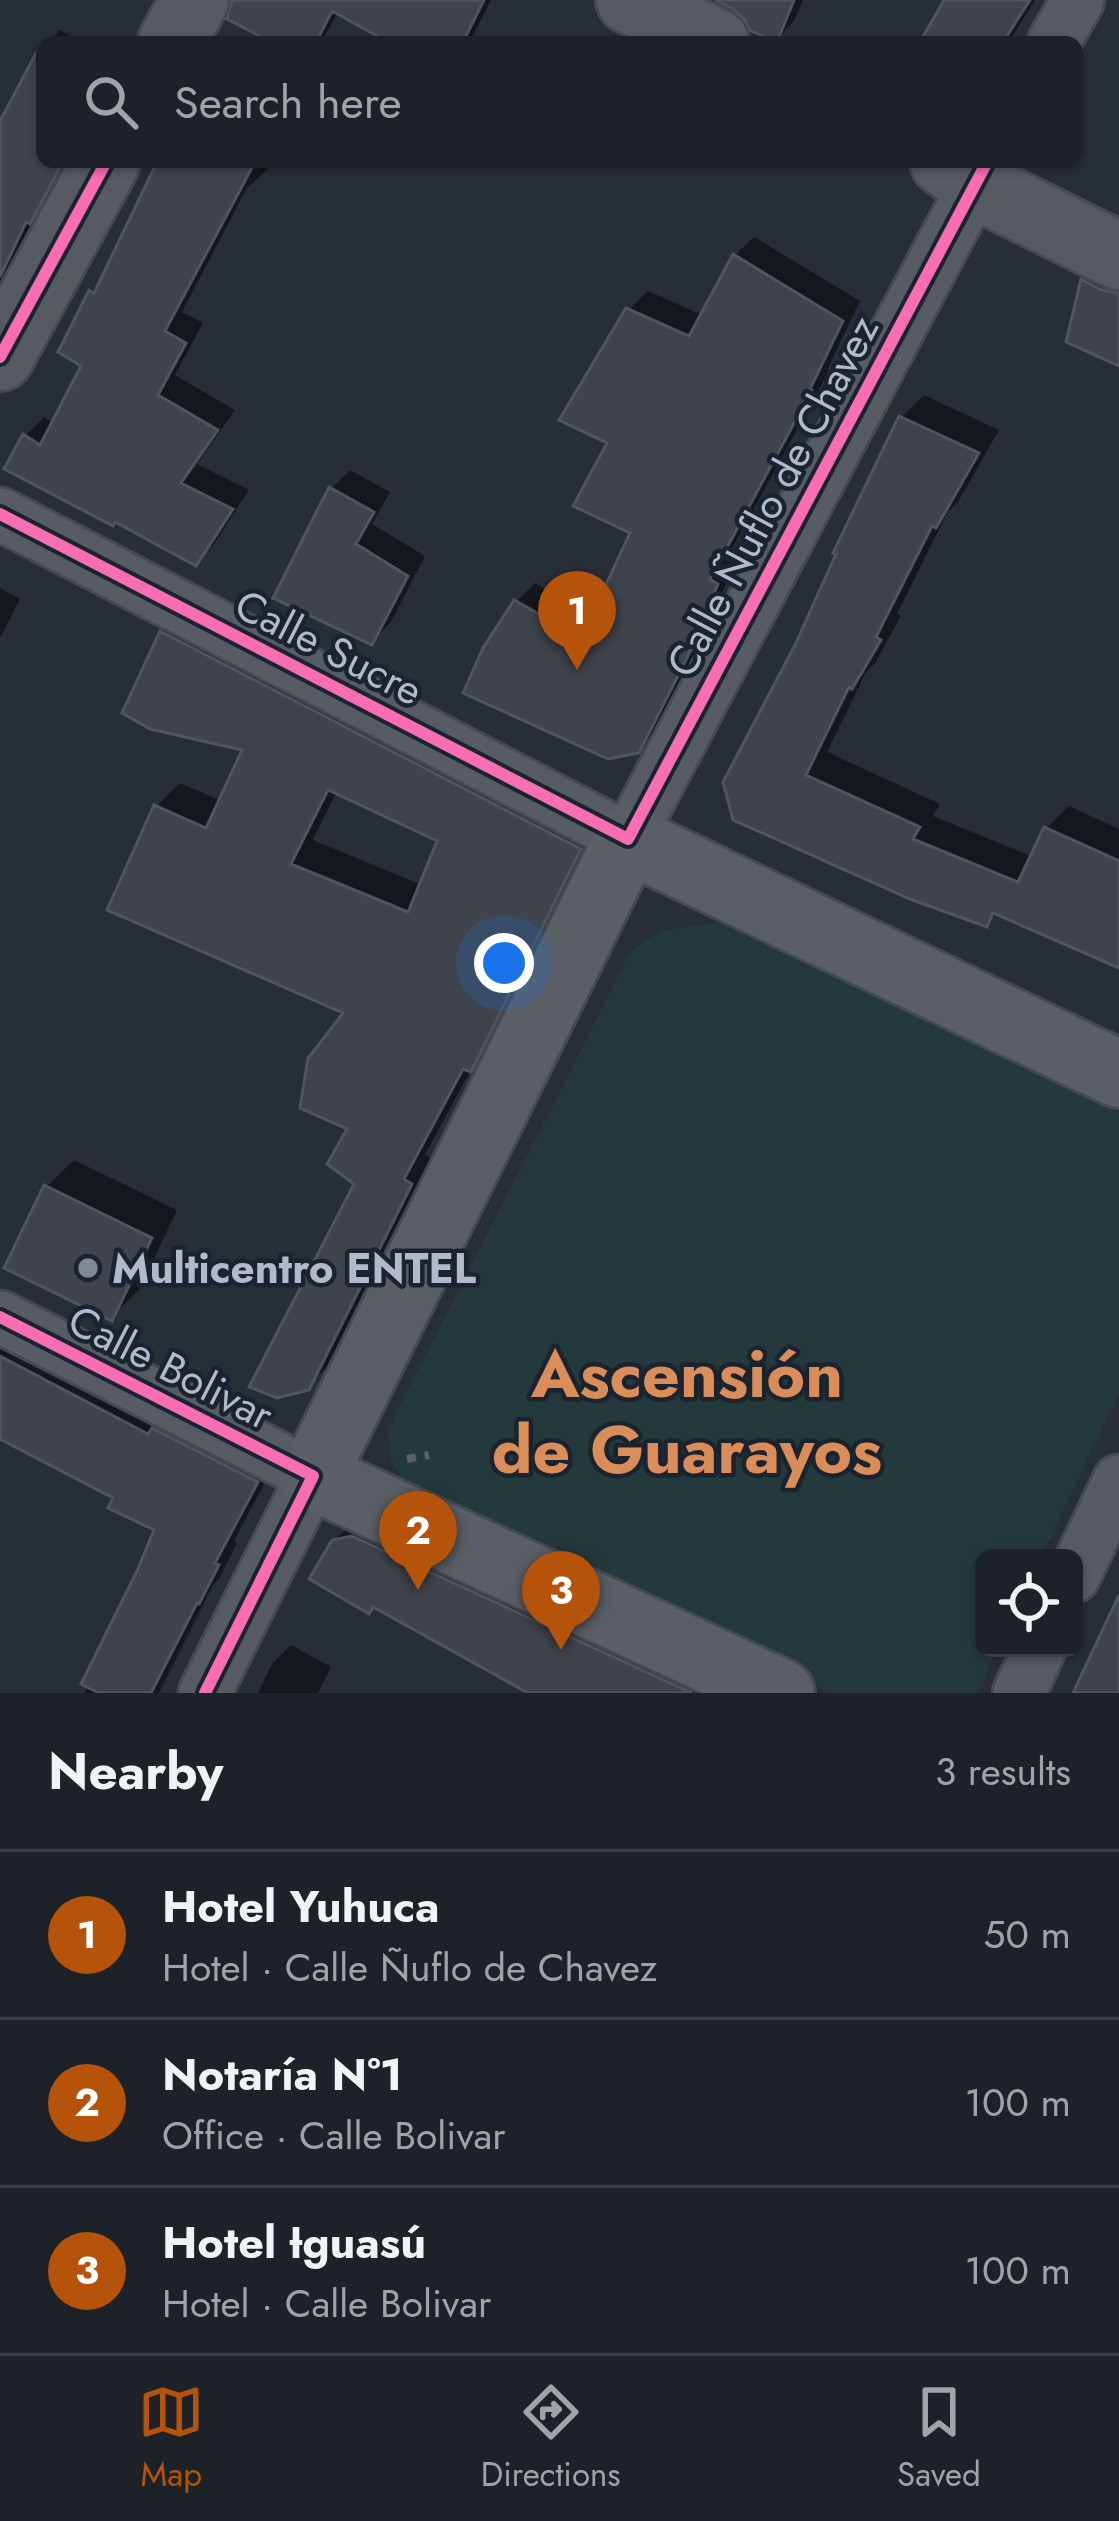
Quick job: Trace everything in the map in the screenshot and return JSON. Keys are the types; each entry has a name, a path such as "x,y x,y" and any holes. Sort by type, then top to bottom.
{"main road":[{"name":"Calle Sucre","path":"628,839 1119,1075"},
{"name":"Calle Ñuflo de Chavez","path":"313,1476 628,839"},
{"name":"Calle Bolivar","path":"313,1476 781,1693"}],"street":[{"path":"175,36 195,0"},
{"path":"630,0 703,36"},
{"path":"1057,36 1078,0"},
{"path":"0,356 103,168"},
{"path":"968,169 1119,256"},
{"name":"Calle Ñuflo de Chavez","path":"628,839 968,169"},
{"name":"Calle Sucre","path":"0,514 628,839"},
{"name":"Calle Bolivar","path":"0,1317 313,1476"},
{"name":"Calle Ñuflo de Chavez","path":"205,1693 313,1476"},
{"path":"1083,1557 1119,1481"},
{"path":"1019,1693 1036,1657"}],"green space":[{"path":"719,923 1119,1112 1119,1393 1045,1549 975,1549 975,1657 994,1657 977,1693 832,1693 415,1497 391,1461 388,1429 631,951 661,930"}],"building":[{"path":"232,0 484,0 466,36 377,36 332,11 319,36 260,36 227,19"},
{"path":"715,0 794,0 779,36 749,30 733,9"},
{"path":"944,0 1030,0 1007,36 923,36"},
{"path":"36,53 36,168 60,168 30,224 26,222 0,277 0,121"},
{"path":"154,168 252,168 165,331 186,343 158,395 218,430 181,483 233,509 196,566 4,469 23,434 40,445 81,366 58,352 89,290 94,293"},
{"path":"733,254 843,321 812,390 710,579 718,584 701,630 639,753 608,759 463,693 483,648 514,600 575,634 604,589 630,533 573,506 607,443 559,420 626,308 689,336"},
{"path":"1081,279 1119,293 1119,366 1066,342"},
{"path":"899,416 979,453 936,528 932,526 876,637 881,640 852,689 849,687 806,775 920,827 913,839 1018,882 1044,827 1119,861 1119,968 993,913 987,927 910,899 733,820 723,782 795,645"},
{"path":"329,487 374,512 356,544 408,576 372,645 273,598"},
{"path":"160,631 581,849 471,1072 463,1069 404,1179 412,1184 309,1390 277,1398 249,1387 354,1184 327,1164 347,1129 300,1108 308,1058 343,1013 107,910 154,805 206,828 242,750 150,729 122,713","holes":["328,790 437,841 408,912 291,864"]},
{"path":"44,1185 152,1238 112,1321 4,1268"},
{"path":"0,1356 148,1434 152,1428 258,1482 151,1693 99,1693 81,1684 154,1530 108,1508 113,1498 0,1439"},
{"path":"352,1536 692,1693 528,1693 373,1607 369,1614 309,1579 332,1540"},
{"path":"1119,1595 1119,1693 1073,1693"}],"cycle path":[{"path":"0,357 103,168"},
{"path":"0,514 628,839 984,168"},
{"path":"0,1317 313,1476 205,1693"}],"place":[{"name":"Hotel Yuhuca","path":"577,670"},
{"name":"Multicentro ENTEL","path":"88,1268"},
{"name":"Notaría Nº1","path":"418,1590"},
{"name":"Hotel Ɨguasú","path":"561,1650"}],"district":[{"name":"Ascensión de Guarayos","path":"687,1412"}]}
